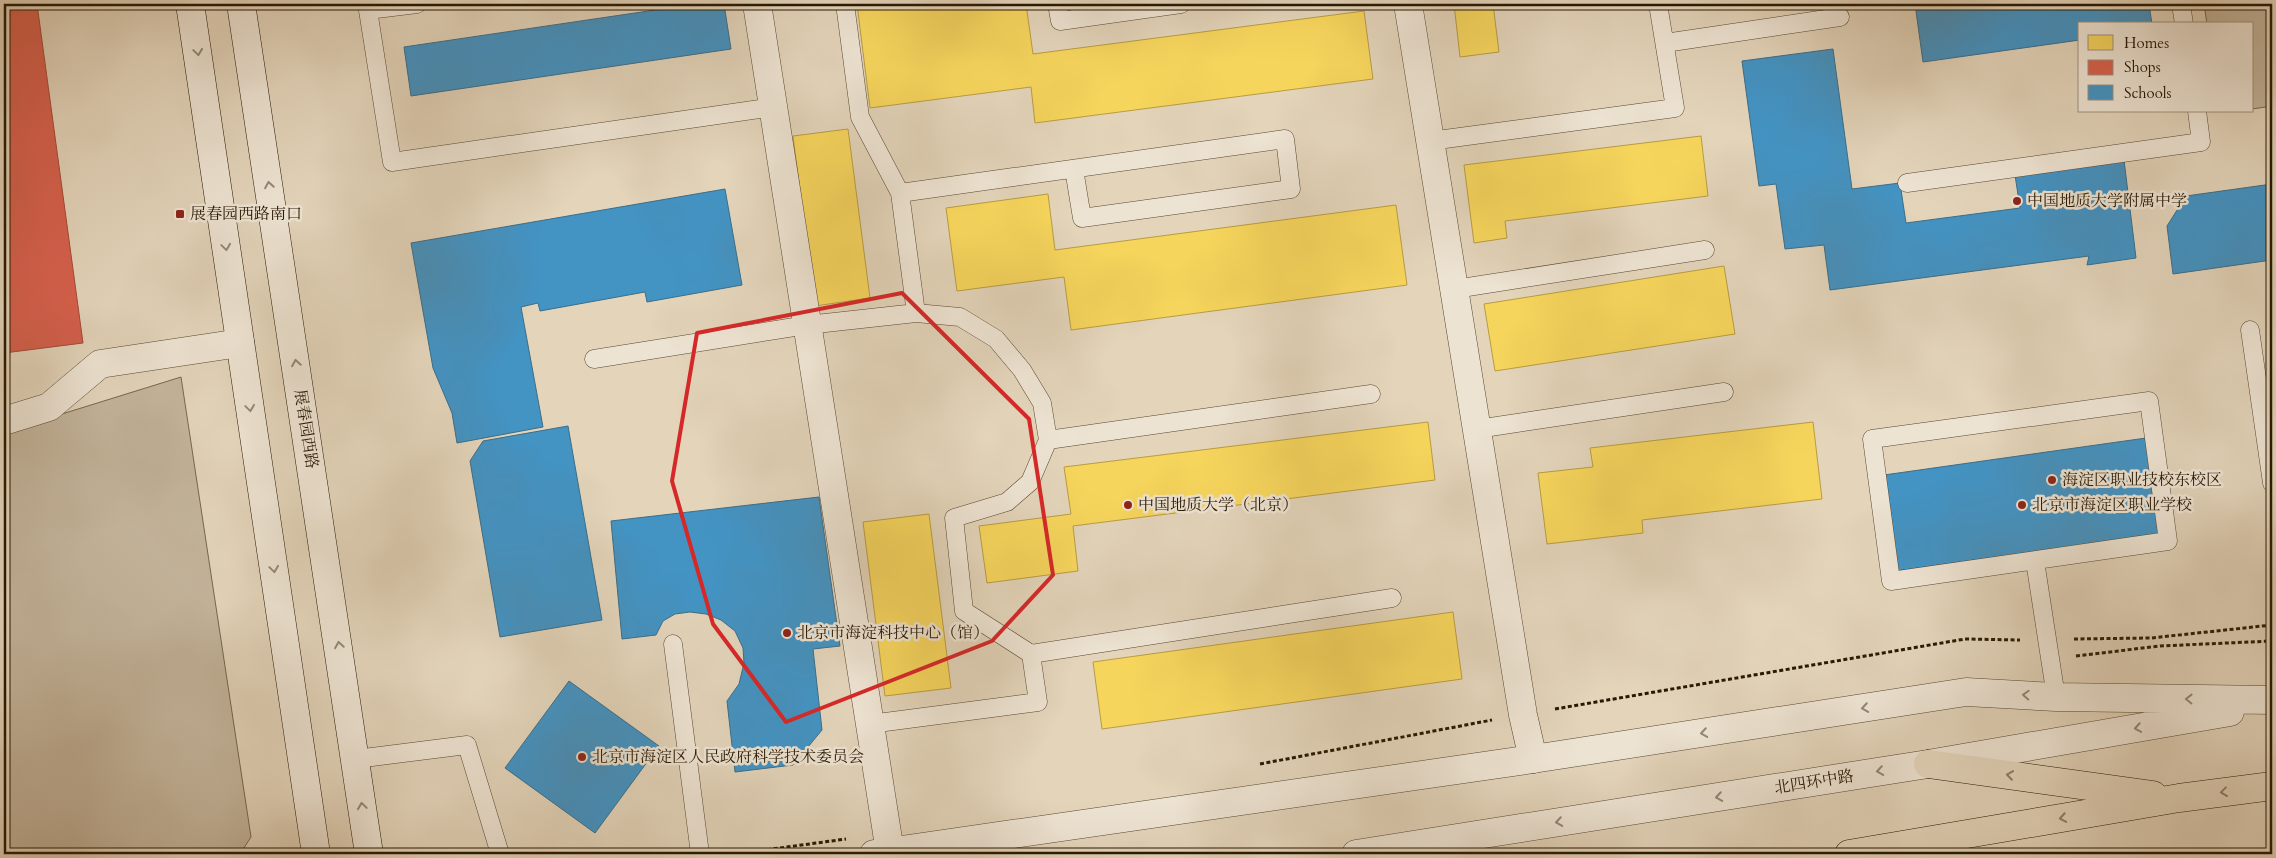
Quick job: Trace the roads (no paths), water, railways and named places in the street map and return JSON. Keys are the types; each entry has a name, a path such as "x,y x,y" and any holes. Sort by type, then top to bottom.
{"highway":[{"path":"1928,764 2179,798"},
{"path":"1848,854 2179,798 2272,786"}],"street":[{"path":"190,4 316,854"},
{"name":"展春园西路","path":"241,4 369,854"},
{"path":"757,4 870,724 884,846 1533,759 1966,692 2056,697 2272,700"},
{"path":"1408,4 1523,714 1533,759"},
{"path":"4,421 49,407 100,364 240,342"},
{"name":"北四环中路","path":"1356,854 1928,764 2272,705"}],"lane":[{"path":"416,4 367,7 392,162 773,107"},
{"path":"844,4 860,117 900,193 916,313"},
{"path":"1057,4 1060,21 1181,4"},
{"path":"1430,142 1676,108 1658,4"},
{"path":"2181,4 2184,22"},
{"path":"1665,42 1840,17"},
{"path":"1907,182 2201,142 2197,112"},
{"path":"900,193 1285,139 1291,189 1082,218 1074,169"},
{"path":"1455,289 1705,250"},
{"path":"594,359 807,325 916,313 960,318 996,339 1022,370 1042,403 1048,440 1030,482 1007,502 954,518 964,611 1031,654 1392,598"},
{"path":"2250,330 2272,483"},
{"path":"1478,429 1724,392"},
{"path":"1048,440 1371,394"},
{"path":"2149,402 2168,541 2035,561 1891,581 1872,439 2149,402"},
{"path":"2035,561 2056,697"},
{"path":"674,644 700,854"},
{"path":"870,724 1038,702 1031,654"},
{"path":"356,759 467,745 500,854"}],"place":[{"name":"中国地质大学附属中学","path":"2017,201"},
{"name":"展春园西路南口","path":"180,214"},
{"name":"海淀区职业技校东校区","path":"2052,480"},
{"name":"中国地质大学（北京）","path":"1128,505"},
{"name":"北京市海淀区职业学校","path":"2022,505"},
{"name":"北京市海淀科技中心（馆）","path":"787,633"},
{"name":"北京市海淀区人民政府科学技术委员会","path":"582,757"}]}
